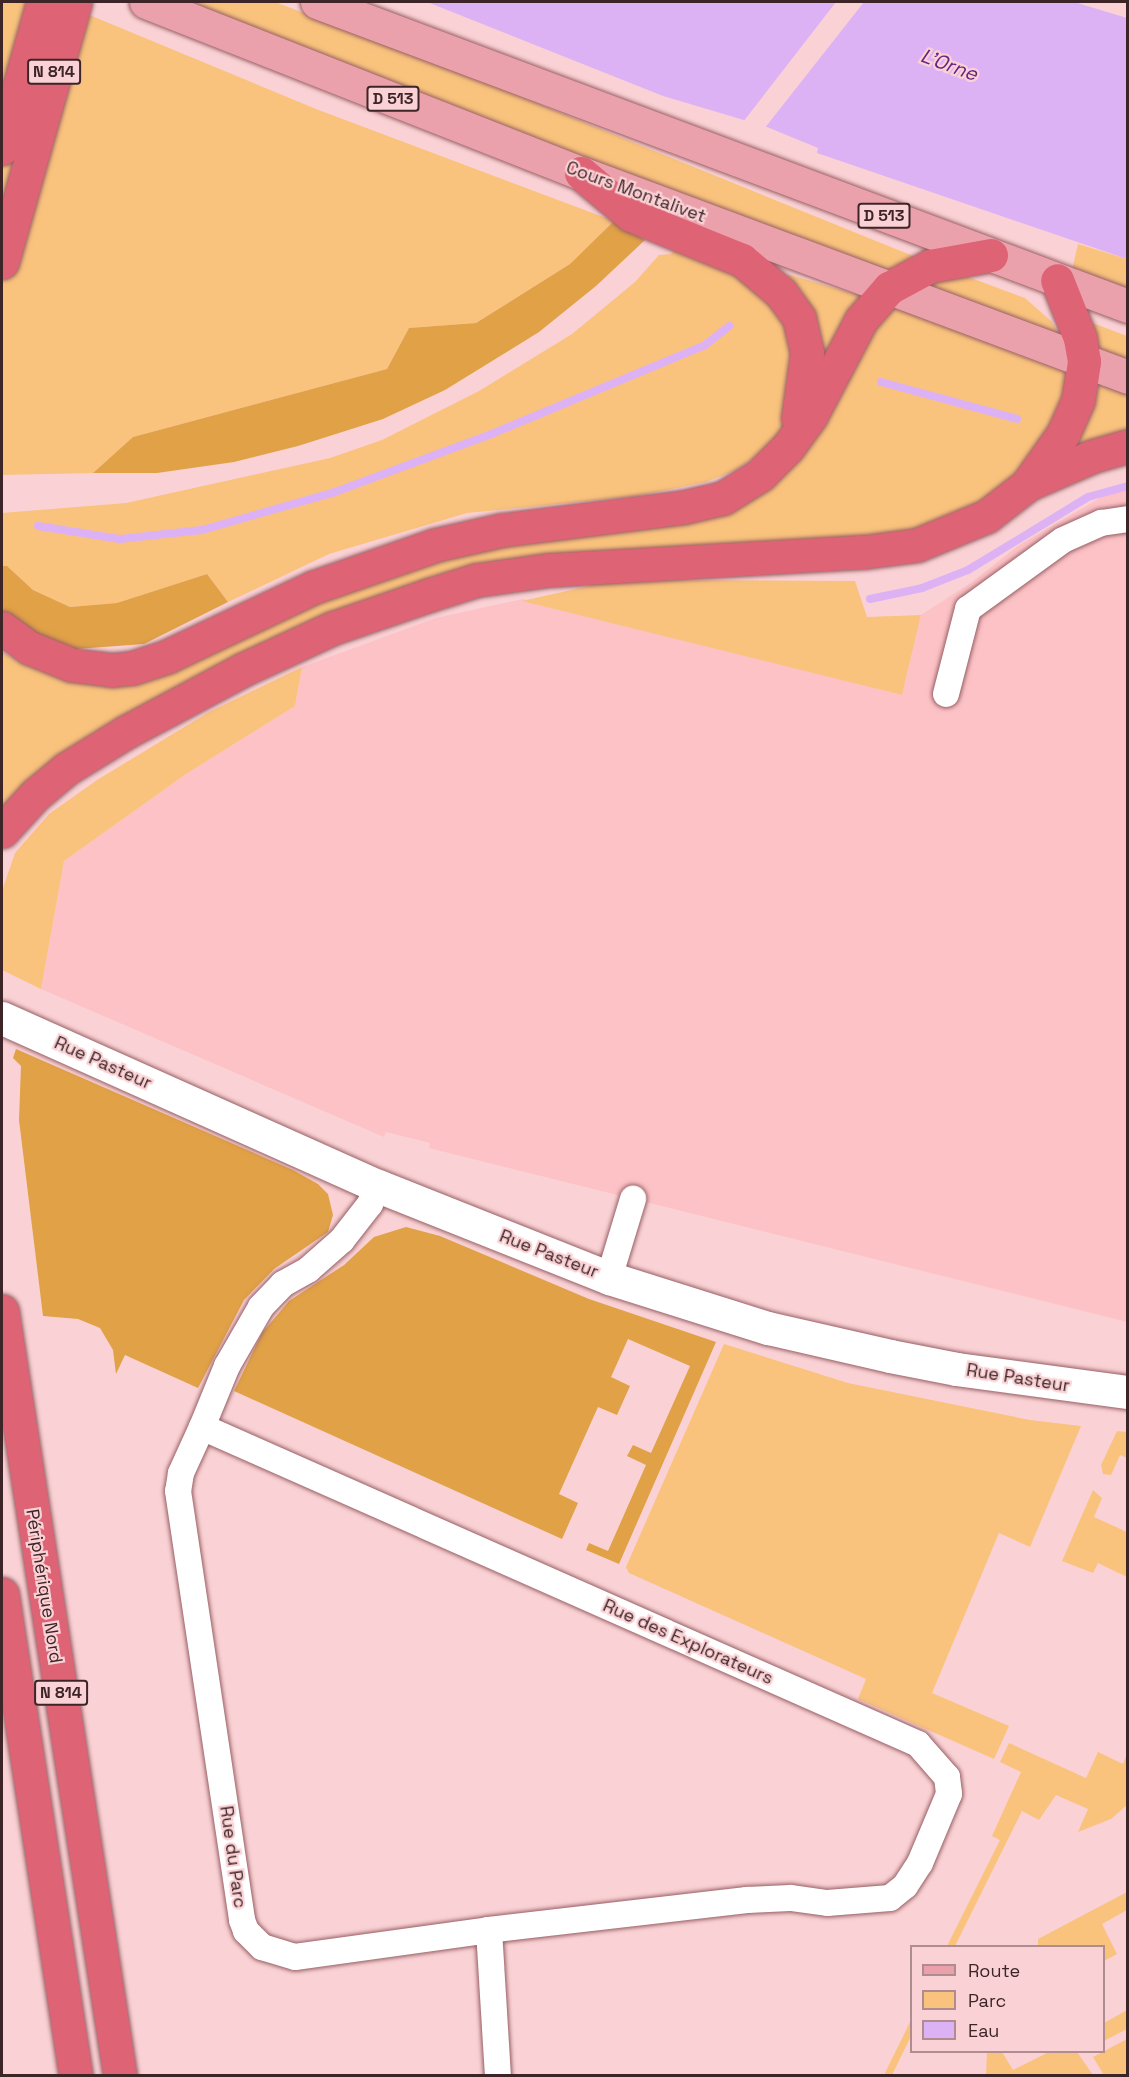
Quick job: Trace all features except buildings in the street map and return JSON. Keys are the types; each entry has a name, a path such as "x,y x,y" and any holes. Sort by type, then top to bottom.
{"highway":[{"name":"N 814","path":"2,148 43,2"},
{"name":"N 814","path":"2,262 75,2"},
{"path":"581,173 631,215 742,260 770,280 799,318 807,354 800,412 783,446 747,484"},
{"path":"2,628 30,648 72,665 112,670 132,668 168,656 314,587 425,549 502,530 705,504 747,484 777,459 800,432 861,320 889,288 930,266 991,255"},
{"path":"1027,485 1063,434 1083,382 1084,361 1075,321 1057,280"},
{"path":"2,831 34,795 66,769 126,732 242,670 333,628 429,595 477,580 549,570 864,552 917,545 987,516 1027,485 1093,456 1128,446"},
{"name":"Périphérique Nord","path":"2,1311 120,2076"},
{"name":"N 814","path":"2,1594 76,2076"}],"main road":[{"name":"Cours Montalivet","path":"146,2 581,173 1128,377"},
{"name":"D 513","path":"317,2 1128,306"},
{"name":"Rue Pasteur","path":"2,1018 378,1186 609,1278 768,1328 890,1356 980,1373 1128,1392"}],"street":[{"path":"946,694 968,609 1063,540 1101,523 1128,519"},
{"path":"202,1426 227,1366 261,1307 283,1284 308,1270 342,1240 370,1204 378,1186"},
{"path":"609,1278 633,1199"},
{"name":"Rue des Explorateurs","path":"202,1426 918,1744 947,1777 949,1794 920,1863 905,1886 890,1898 827,1903 790,1898 747,1900 489,1930"},
{"name":"Rue du Parc","path":"202,1426 184,1465 178,1491 242,1920 246,1931 268,1950 295,1957 489,1930"},
{"path":"489,1930 498,2076"}],"shaded area":[{"path":"614,221 645,240 596,286 539,332 445,390 383,419 298,446 234,462 157,473 93,473 133,437 387,369 409,328 476,323 570,264"},
{"path":"1127,490 1127,1322 429,1148 430,1143 386,1132 384,1137 41,989 64,861 186,774 295,706 302,667 436,618 523,599 902,695 921,615 972,582 1019,545 1105,495"},
{"path":"2,566 7,566 33,590 70,607 117,603 207,574 228,602 144,644 76,649 18,626 2,611"},
{"path":"16,1049 293,1170 318,1184 328,1194 333,1215 328,1232 274,1269 244,1300 198,1388 125,1355 116,1374 113,1350 100,1328 78,1319 43,1316 19,1120 21,1066 13,1058"},
{"path":"406,1227 440,1236 589,1299 716,1342 619,1564 586,1550 589,1543 608,1551 646,1465 627,1456 633,1445 651,1453 690,1366 628,1339 611,1377 630,1386 617,1415 598,1407 559,1494 578,1503 562,1539 234,1391 262,1333 289,1301 344,1265 374,1237"}],"green space":[{"path":"2,2 58,2 316,109 614,221 570,264 476,323 409,328 387,369 133,437 93,473 2,475"},
{"path":"178,2 275,2 470,76 918,258 887,274"},
{"path":"1078,244 1127,259 1127,291 1072,270"},
{"path":"676,248 755,280 792,338 788,418 781,432 754,458 734,471 706,482 637,496 467,513 329,554 228,602 207,574 117,603 70,607 33,590 7,566 2,566 2,513 126,503 330,458 382,440 479,391 572,334 635,282 659,255 671,254"},
{"path":"955,272 1025,298 1051,321 1063,341 915,285"},
{"path":"787,274 865,297 825,366 820,330 801,291"},
{"path":"888,305 1068,373 1070,397 1016,480 941,528 437,581 2,811 2,652 26,665 72,677 440,552 733,509 761,493"},
{"path":"1082,319 1127,336 1127,364 1092,351"},
{"path":"1100,385 1127,394 1127,437 1061,459"},
{"path":"616,580 855,581 867,617 921,615 902,695 522,601"},
{"path":"302,667 295,706 186,774 64,861 41,989 2,970 2,891 15,853 49,814 97,780 209,712"},
{"path":"724,1344 848,1383 1030,1420 1081,1426 1030,1547 999,1533 932,1693 1009,1726 994,1759 858,1699 866,1679 629,1573 626,1567"},
{"path":"1117,1431 1127,1432 1127,1458 1120,1455 1111,1475 1103,1474 1101,1465"},
{"path":"1093,1490 1102,1498 1094,1517 1127,1532 1127,1577 1098,1563 1093,1573 1062,1561"},
{"path":"1009,1743 1086,1778 1098,1752 1123,1764 1127,1753 1127,1805 1111,1819 1078,1832 1088,1809 1056,1795 1039,1820 1022,1811 955,1945 948,1945 1000,1840 992,1836 1021,1772 1000,1762"},
{"path":"1127,1892 1127,1910 1102,1924 1117,1954 1105,1960 1105,1945 1038,1945 1038,1939"},
{"path":"1127,2010 1127,2029 1105,2040 1105,2022"},
{"path":"910,2022 910,2038 892,2075 884,2075"},
{"path":"1127,2039 1127,2075 1104,2075 1093,2057 1105,2053 1105,2051"},
{"path":"987,2053 1003,2053 1013,2070 1047,2053 1078,2053 1093,2075 986,2075"}],"water":[{"name":"L'Orne","path":"427,2 1074,2 1127,18 1127,259 817,153 818,148 767,127 663,96"}],"pier":[{"path":"836,2 864,2 764,129 743,122"}],"waterway":[{"path":"38,526 120,539 202,530 335,492 489,435 705,345 729,326"},
{"path":"881,382 1017,419"},
{"path":"870,599 922,588 968,570 1088,497 1128,486"}]}
